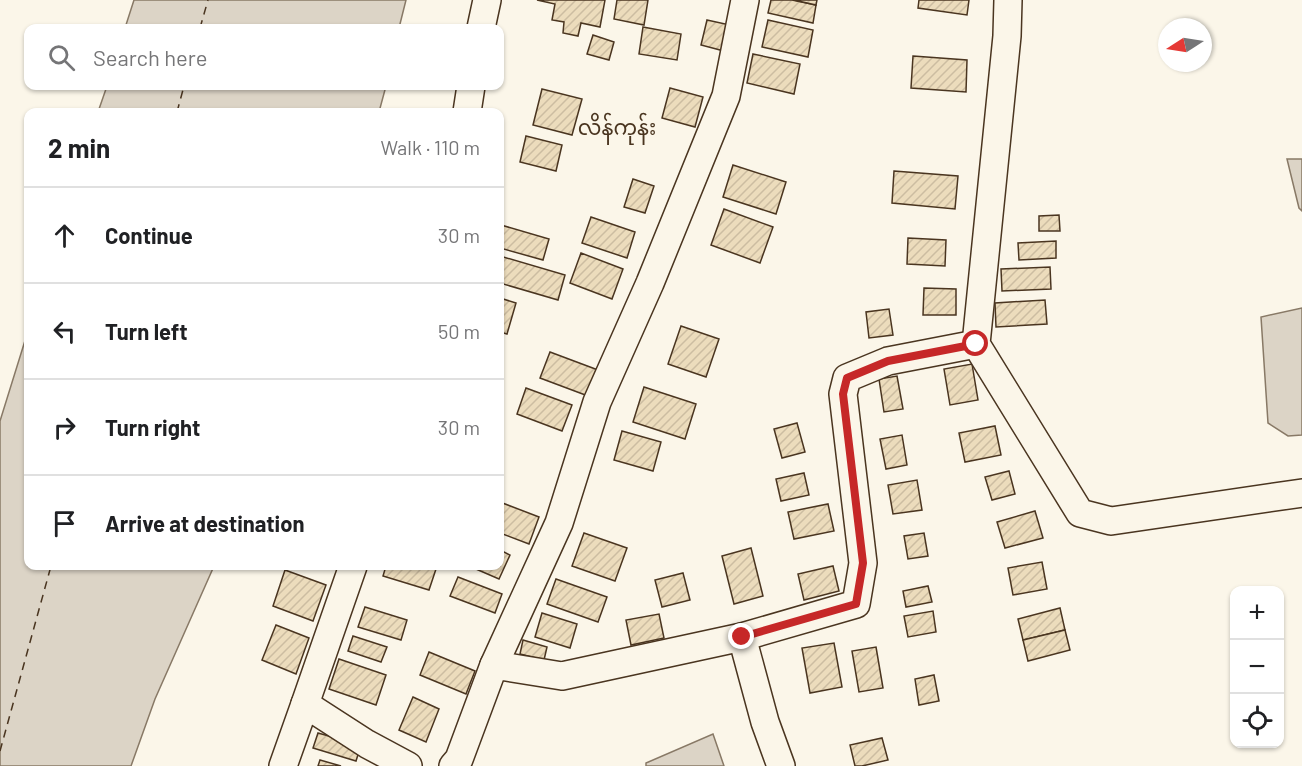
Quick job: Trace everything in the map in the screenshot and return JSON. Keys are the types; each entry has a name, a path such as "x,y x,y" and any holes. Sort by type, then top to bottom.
{"street":[{"path":"482,24 487,0"},
{"path":"453,766 459,759 494,665 559,523 597,402 650,283 726,96 745,0"},
{"path":"1008,0 1007,36 976,344 1080,513 1111,521 1302,493"},
{"path":"467,108 470,90"},
{"path":"494,665 562,676 742,637 856,604 863,563 843,394 847,378 888,361 976,344"},
{"path":"283,766 352,570"},
{"path":"742,637 765,722 781,766"},
{"path":"305,704 367,744 408,766"}],"shaded area":[{"path":"134,0 406,0 400,24 126,24"},
{"path":"106,90 385,90 380,108 99,108"},
{"path":"1287,159 1302,159 1302,211 1299,208"},
{"path":"1302,308 1302,435 1288,436 1268,423 1261,317"},
{"path":"24,344 24,570 212,570 155,699 131,766 0,766 0,421"},
{"path":"713,734 724,766 646,766 646,763"}],"building":[{"path":"537,0 605,0 600,27 581,23 578,36 563,33 564,22 552,20 555,4"},
{"path":"617,0 648,0 644,25 614,19"},
{"path":"771,0 792,0 816,5 813,23 768,13"},
{"path":"794,0 817,0 816,5"},
{"path":"919,0 969,0 967,15 918,8"},
{"path":"707,20 730,25 724,51 701,45"},
{"path":"768,20 813,30 808,57 762,47"},
{"path":"643,27 681,34 677,60 639,54"},
{"path":"593,35 614,42 609,60 587,54"},
{"path":"753,54 800,64 794,94 747,83"},
{"path":"913,56 967,60 966,92 911,88"},
{"path":"670,88 703,97 695,127 662,118"},
{"path":"542,89 582,99 572,135 533,125"},
{"path":"526,136 562,145 556,171 520,162"},
{"path":"733,165 786,182 776,214 723,197"},
{"path":"894,171 958,176 955,209 892,203"},
{"path":"633,179 654,186 645,213 624,207"},
{"path":"724,209 773,227 760,263 711,245"},
{"path":"1059,215 1060,231 1039,231 1039,216"},
{"path":"591,217 635,232 627,258 582,243"},
{"path":"504,226 549,239 543,260 504,249"},
{"path":"908,238 946,240 945,266 907,264"},
{"path":"1056,241 1056,258 1019,260 1018,243"},
{"path":"581,253 623,269 612,299 570,283"},
{"path":"504,257 565,275 558,300 504,284"},
{"path":"1050,267 1051,289 1002,291 1001,269"},
{"path":"924,288 956,289 956,315 923,315"},
{"path":"504,299 516,303 507,334 504,333"},
{"path":"1045,300 1047,324 996,327 995,303"},
{"path":"889,309 893,335 869,338 866,312"},
{"path":"681,326 719,339 706,377 668,364"},
{"path":"550,352 598,370 588,396 540,378"},
{"path":"972,364 978,400 950,405 944,369"},
{"path":"897,376 903,409 884,412 879,379"},
{"path":"644,387 696,404 685,439 633,422"},
{"path":"526,388 572,405 562,431 517,414"},
{"path":"797,423 805,452 782,458 774,429"},
{"path":"995,426 1001,455 965,462 959,433"},
{"path":"622,431 661,442 653,471 614,460"},
{"path":"902,435 907,465 886,469 880,439"},
{"path":"1009,471 1015,494 992,500 985,477"},
{"path":"804,473 809,495 781,501 776,479"},
{"path":"917,480 922,510 893,514 888,485"},
{"path":"504,504 539,517 529,544 504,535"},
{"path":"828,504 834,531 794,539 788,512"},
{"path":"1035,511 1043,538 1005,548 997,522"},
{"path":"584,533 627,548 615,581 572,566"},
{"path":"924,533 928,556 908,559 904,536"},
{"path":"751,548 763,596 734,604 722,556"},
{"path":"504,552 510,555 504,568"},
{"path":"1042,562 1047,589 1013,595 1008,568"},
{"path":"833,566 839,591 804,600 798,574"},
{"path":"285,570 326,585 313,621 273,606"},
{"path":"385,570 436,570 429,590 383,576"},
{"path":"478,570 503,570 499,579"},
{"path":"683,573 690,600 662,607 655,580"},
{"path":"458,577 502,594 495,613 450,596"},
{"path":"556,579 607,597 598,622 547,604"},
{"path":"928,586 932,602 906,607 903,591"},
{"path":"365,607 407,620 401,640 358,627"},
{"path":"1060,608 1065,630 1023,640 1018,619"},
{"path":"933,611 936,632 908,637 904,616"},
{"path":"542,613 577,624 570,648 535,637"},
{"path":"659,614 664,638 631,645 626,620"},
{"path":"276,625 309,638 296,674 262,660"},
{"path":"1065,630 1070,650 1028,661 1023,640"},
{"path":"353,636 387,647 381,662 348,651"},
{"path":"523,640 547,647 544,660 520,654"},
{"path":"834,643 842,687 810,693 802,648"},
{"path":"876,647 883,688 859,692 852,651"},
{"path":"429,652 475,671 466,694 420,675"},
{"path":"339,659 386,675 376,705 329,689"},
{"path":"934,675 939,701 919,705 915,679"},
{"path":"413,697 439,709 426,742 399,730"},
{"path":"318,733 361,745 356,761 313,748"},
{"path":"882,738 888,760 855,766 850,745"},
{"path":"320,760 341,766 318,766"}],"ferry route":[{"path":"201,24 208,0"},
{"path":"178,108 183,90"},
{"path":"0,751 50,570"}],"district":[{"name":"လိန်ကုန်း","path":"617,126"}],"route":[{"path":"742,637 856,604 863,563 843,394 847,378 888,361 976,344"}]}
